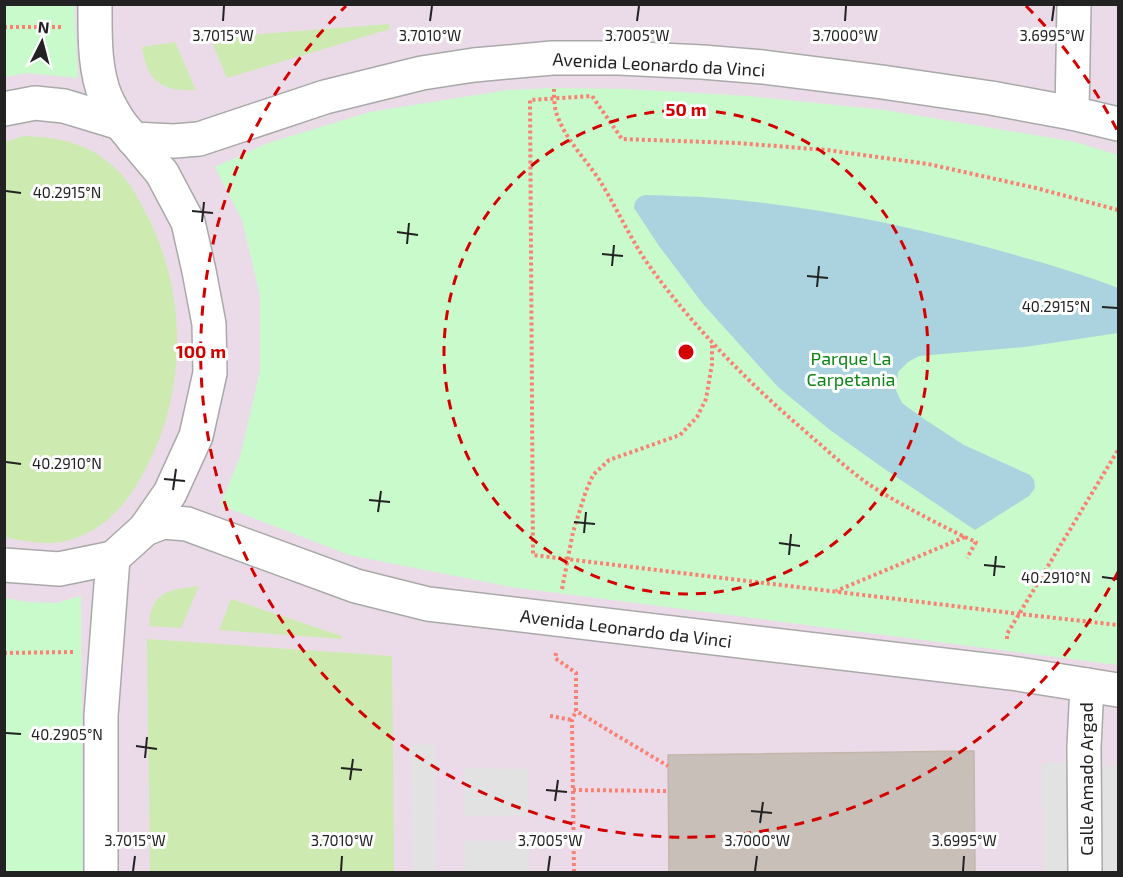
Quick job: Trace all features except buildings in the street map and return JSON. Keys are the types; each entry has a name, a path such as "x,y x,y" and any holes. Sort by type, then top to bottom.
{"street":[{"path":"1072,113 1074,4"},
{"path":"4,565 59,570 113,558 145,529 170,494 196,436 210,373 209,324 188,222 162,172 127,131 106,99 100,81 95,16"},
{"name":"Avenida Leonardo da Vinci","path":"4,109 35,104 64,106 127,131 174,141 199,139 325,97 422,73 474,64 552,58 631,59 763,67 882,81 991,98 1119,124"},
{"name":"Avenida Leonardo da Vinci","path":"145,529 163,522 187,524 356,586 428,604 1011,673 1119,690"},
{"path":"101,873 101,716 113,558"},
{"name":"Calle Amado Argad","path":"1085,873 1084,747 1087,685"}],"path":[{"path":"4,27 95,16"},
{"path":"1119,210 1036,188 928,164 826,150 737,143 622,139 592,96 530,100 533,555 1119,624"},
{"path":"555,111 564,132 599,179 652,269 682,309 712,342 778,408 841,463 902,505 976,542 967,558"},
{"path":"573,873 572,720 576,711 576,673 555,658 558,606 573,532 593,475 609,460 680,435 697,417 706,399 712,364 712,342"},
{"path":"1011,673 1007,634 1119,450"},
{"path":"836,592 965,537"},
{"path":"4,653 106,651"},
{"path":"576,711 668,766"},
{"path":"550,716 572,720"},
{"path":"573,790 668,791"}],"shaded area":[{"path":"5,5 1118,5 1118,872 5,872"},
{"path":"435,744 437,872 412,872 410,745"},
{"path":"1042,763 1067,763 1068,872 1043,872"},
{"path":"1118,765 1118,872 1102,872 1101,766"},
{"path":"464,768 528,769 528,816 464,816"},
{"path":"465,841 529,841 529,872 465,872"}],"green space":[{"path":"4,5 74,5 78,78 27,73 5,77"},
{"path":"389,24 390,29 227,78 210,38"},
{"path":"175,42 196,90 174,89 158,82 152,76 144,59 142,47"},
{"name":"Parque La Carpetania","path":"627,89 747,96 884,110 1075,142 1118,155 1118,665 511,587 349,555 220,505 240,457 260,371 260,295 242,220 215,167 268,143 370,112 507,90"},
{"path":"24,136 61,140 84,147 105,159 125,179 148,217 161,248 176,312 177,346 168,412 143,474 123,504 98,527 68,541 50,543 5,537 4,142"},
{"path":"199,586 181,628 149,626 154,605 164,594"},
{"path":"81,596 83,872 5,872 5,598 56,603"},
{"path":"231,599 342,636 342,639 219,630"},
{"path":"147,639 392,656 394,872 150,872"}],"water":[{"path":"646,195 715,198 823,211 930,233 1046,264 1118,288 1118,333 1025,347 919,356 908,362 898,372 896,390 902,403 964,445 1030,475 1034,480 1035,488 1029,496 975,530 830,430 778,387 703,304 659,246 634,208 637,199"}]}
